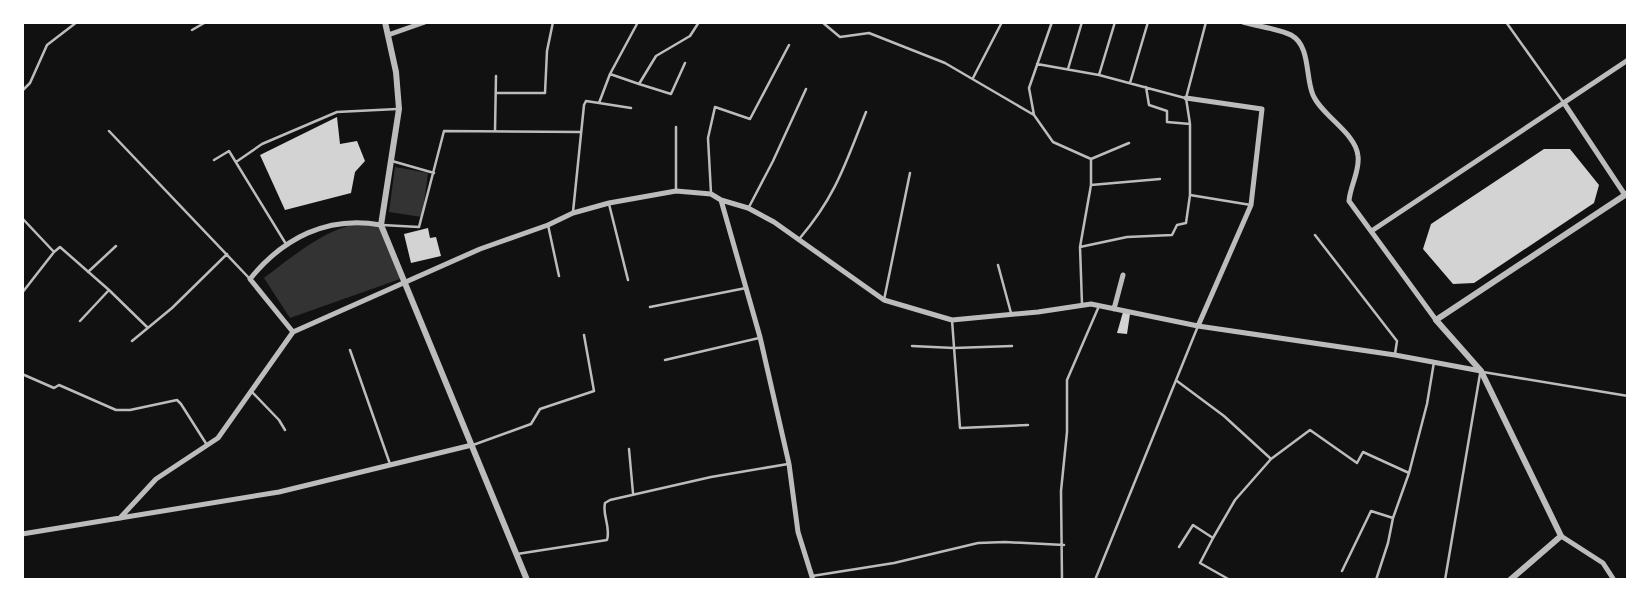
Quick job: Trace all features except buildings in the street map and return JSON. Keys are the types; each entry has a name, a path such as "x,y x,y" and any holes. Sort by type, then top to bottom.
{"street":[{"path":"384,22 396,72 399,108 381,225 527,580"},
{"path":"388,35 425,22"},
{"path":"1243,22 1292,35 1303,48 1312,94 1320,107 1357,150 1359,158 1350,189 1349,201 1436,320 1481,371 1562,536 1603,564 1614,580"},
{"path":"1372,230 1628,60"},
{"path":"1186,98 1262,108 1250,205 1198,326"},
{"path":"1436,320 1626,194 1564,104"},
{"path":"120,518 156,479 218,438 293,332 480,249 573,214 609,203 676,192 711,194 720,200 748,208 774,222 884,300 952,320 1082,306 1099,306 1198,326 1395,355 1481,371"},
{"path":"720,200 760,337 789,464 798,532 812,578"},
{"path":"293,332 250,279 266,259 286,244 312,232 347,221 381,225"},
{"path":"1114,309 1123,275"},
{"path":"22,534 279,492 472,445"},
{"path":"1510,580 1562,536"}],"lane":[{"path":"68,22 70,27"},
{"path":"22,90 30,82 47,45 77,22"},
{"path":"192,30 206,22"},
{"path":"496,93 545,93 547,52 553,22"},
{"path":"599,103 610,74 638,22"},
{"path":"639,84 656,56 690,36 699,22"},
{"path":"822,22 840,36 868,33 916,50 973,78 1034,115 1053,142 1091,159 1129,143"},
{"path":"973,78 1002,22"},
{"path":"1034,115 1029,88 1052,22"},
{"path":"1068,69 1082,22"},
{"path":"1099,75 1115,22"},
{"path":"1130,83 1148,22"},
{"path":"1080,247 1127,237 1172,235 1177,225 1186,223 1190,195 1190,124 1186,98 1206,22"},
{"path":"1506,22 1564,104"},
{"path":"711,194 708,138 715,107 750,119 789,45"},
{"path":"610,74 670,94 685,63"},
{"path":"1037,64 1099,75 1186,98"},
{"path":"495,131 496,76"},
{"path":"1146,87 1149,105 1167,111 1167,122 1190,124"},
{"path":"748,208 773,161 806,89"},
{"path":"573,214 586,101 632,108"},
{"path":"236,162 262,144 337,112 399,108"},
{"path":"799,240 819,216 838,184 866,112"},
{"path":"676,127 676,192"},
{"path":"109,131 250,279"},
{"path":"381,225 419,227 444,131 581,132"},
{"path":"214,160 229,151 286,244"},
{"path":"1082,306 1080,247 1091,185 1091,159"},
{"path":"390,161 434,173"},
{"path":"884,300 910,173"},
{"path":"1091,185 1160,178"},
{"path":"1190,195 1250,205"},
{"path":"609,203 628,280"},
{"path":"22,218 54,252"},
{"path":"548,225 558,276"},
{"path":"1315,235 1397,341 1395,355"},
{"path":"88,272 116,246"},
{"path":"22,292 60,247 109,290 148,328"},
{"path":"132,341 172,308 227,254"},
{"path":"998,265 1011,315"},
{"path":"650,307 746,288"},
{"path":"80,321 109,290"},
{"path":"1066,580 1062,579 1064,545 1061,492 1067,432 1066,380 1099,306"},
{"path":"952,320 960,428 1028,426"},
{"path":"1095,580 1198,326"},
{"path":"472,445 531,424 540,409 594,391 584,335"},
{"path":"665,360 760,337"},
{"path":"912,346 954,348 1012,346"},
{"path":"350,350 391,466"},
{"path":"1376,580 1388,543 1393,518 1409,473 1427,404 1434,362"},
{"path":"1445,580 1481,371 1628,396"},
{"path":"22,374 54,388 58,385 116,410 130,410 176,400 182,404 207,446"},
{"path":"1177,381 1224,416 1271,459"},
{"path":"252,392 279,420 285,430"},
{"path":"1230,580 1200,563 1213,538 1235,500 1271,459 1310,430 1357,463 1363,452 1409,473"},
{"path":"629,449 633,493"},
{"path":"517,554 607,540 609,526 604,514 605,503 633,493 711,476 789,464"},
{"path":"1342,571 1371,511 1393,518"},
{"path":"1180,546 1193,525 1213,538"},
{"path":"812,578 894,563 978,543 1005,542 1064,545"}],"shaded area":[{"path":"395,167 428,173 422,217 389,212"},
{"path":"368,221 380,224 400,279 290,318 264,278 313,242 339,229"}]}
